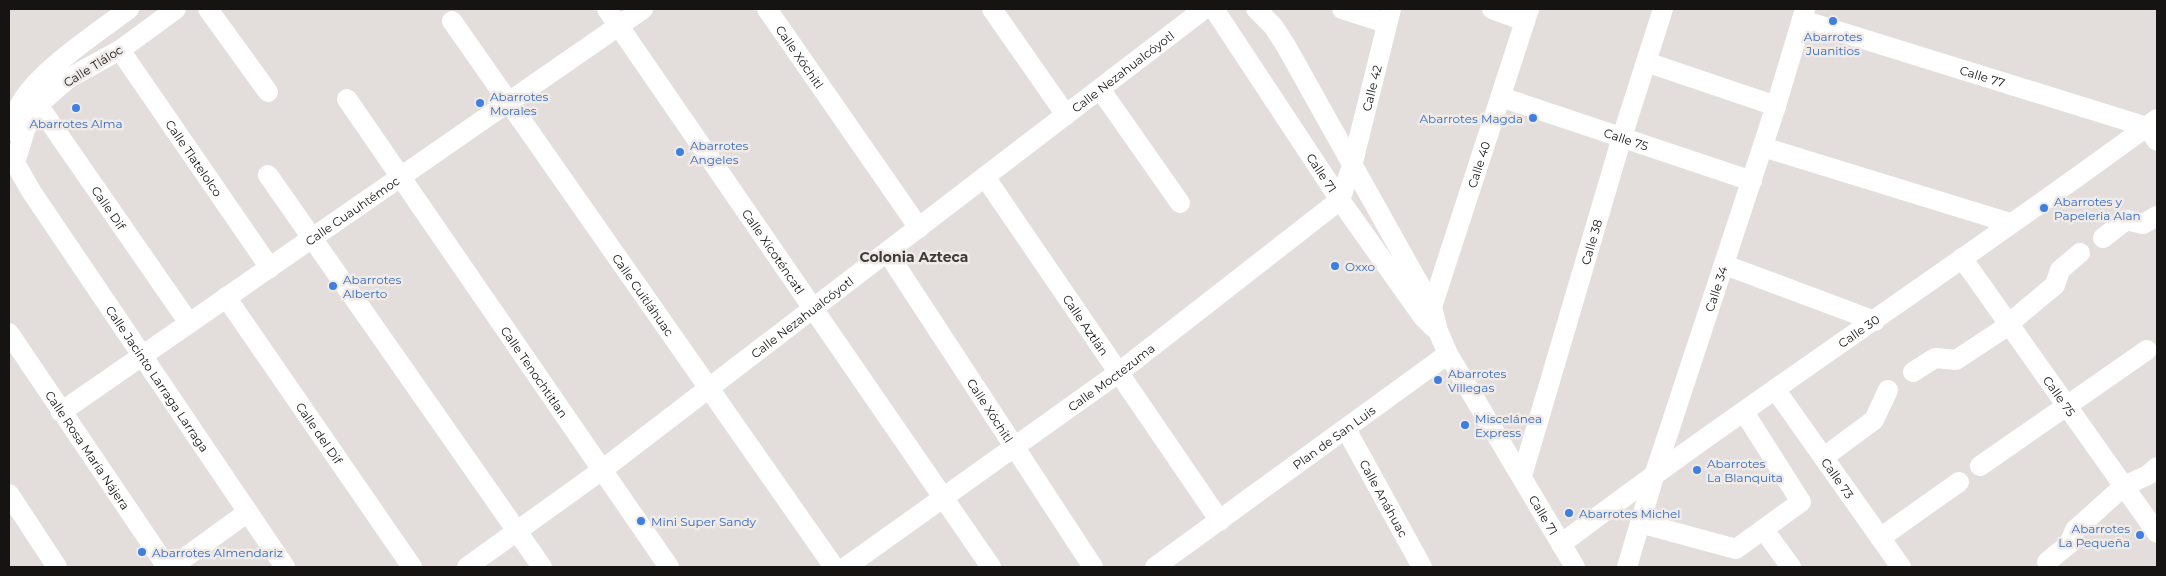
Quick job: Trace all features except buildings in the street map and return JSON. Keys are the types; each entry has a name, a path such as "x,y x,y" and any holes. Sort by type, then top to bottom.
{"street":[{"name":"Calle Tláloc","path":"31,191 15,163 25,130 34,86 77,47 129,9"},
{"name":"Calle Tláloc","path":"9,131 30,104 69,78 120,50 176,9"},
{"path":"208,9 268,92"},
{"name":"Calle Xicoténcatl","path":"607,9 991,567"},
{"name":"Calle Cuauhtémoc","path":"61,412 643,9"},
{"name":"Calle Xóchitl","path":"767,9 919,228"},
{"path":"992,9 1066,115"},
{"name":"Calle Nezahualcóyotl","path":"468,567 602,470 1204,9"},
{"name":"Calle 71","path":"1214,9 1340,200 1427,312"},
{"name":"Calle 71","path":"1256,9 1273,26 1286,46 1352,166 1438,331 1448,354 1522,476 1573,567"},
{"path":"1342,9 1389,16"},
{"path":"1492,9 1527,15"},
{"name":"Calle 38","path":"1522,476 1622,137 1663,9"},
{"name":"Calle 34","path":"1627,567 1655,473 1725,265 1804,14"},
{"name":"Calle 77","path":"1804,14 2154,129"},
{"name":"Calle 40","path":"1427,312 1501,97 1527,15"},
{"name":"Calle 42","path":"1352,166 1389,16"},
{"name":"Calle Cuitláhuac","path":"452,21 834,567"},
{"name":"Calle Tlatelolco","path":"120,50 270,268"},
{"path":"1646,62 1776,106"},
{"path":"1100,88 1180,202"},
{"name":"Calle 75","path":"1501,97 1752,181"},
{"name":"Calle Tenochtitlan","path":"347,99 669,567"},
{"name":"Calle Dif","path":"30,104 189,323"},
{"name":"Calle 30","path":"1561,544 1655,473 1875,321 2010,223 2154,129"},
{"path":"1763,147 2010,223"},
{"path":"1340,200 1352,166"},
{"path":"268,175 542,567"},
{"name":"Calle Aztlán","path":"985,177 1220,521"},
{"name":"Calle Jacinto Larraga Larraga","path":"31,191 285,567"},
{"name":"Calle Moctezuma","path":"846,567 1118,373 1340,200"},
{"path":"2103,238 2126,220 2143,224 2157,216"},
{"name":"Calle Xóchitl","path":"887,252 1093,567"},
{"path":"1913,372 1935,358 1956,360 2009,324 2054,285 2060,270 2080,252"},
{"name":"Calle 75","path":"1962,258 2157,533"},
{"path":"1725,265 1875,321"},
{"name":"Calle del Dif","path":"226,297 412,567"},
{"name":"Calle Rosa María Nájera","path":"9,333 167,567"},
{"path":"1980,466 2066,404 2147,350"},
{"name":"Plan de San Luis","path":"1155,567 1448,354"},
{"name":"Calle 73","path":"1775,389 1901,567"},
{"path":"1824,457 1874,420 1888,390"},
{"path":"1640,522 1692,535 1736,549 1801,502 1744,412"},
{"name":"Calle Anáhuac","path":"1346,429 1422,567"},
{"path":"2047,562 2069,544 2075,530 2124,486 2148,475 2157,467"},
{"path":"1880,538 1959,482"},
{"path":"9,494 57,567"},
{"path":"172,567 248,512"},
{"path":"1764,530 1791,567"}],"place":[{"name":"Abarrotes Juanitios","path":"1833,21"},
{"name":"Abarrotes Morales","path":"480,103"},
{"name":"Abarrotes Alma","path":"76,108"},
{"name":"Abarrotes Magda","path":"1533,118"},
{"name":"Abarrotes Angeles","path":"680,152"},
{"name":"Abarrotes y Papeleria Alan","path":"2044,208"},
{"name":"Oxxo","path":"1335,266"},
{"name":"Abarrotes Alberto","path":"333,286"},
{"name":"Abarrotes Villegas","path":"1438,380"},
{"name":"Miscelánea Express","path":"1465,425"},
{"name":"Abarrotes La Blanquita","path":"1697,470"},
{"name":"Abarrotes Michel","path":"1569,513"},
{"name":"Mini Super Sandy","path":"641,521"},
{"name":"Abarrotes La Pequeña","path":"2140,535"},
{"name":"Abarrotes Almendariz","path":"142,552"}],"district":[{"name":"Colonia Azteca","path":"914,257"}]}
